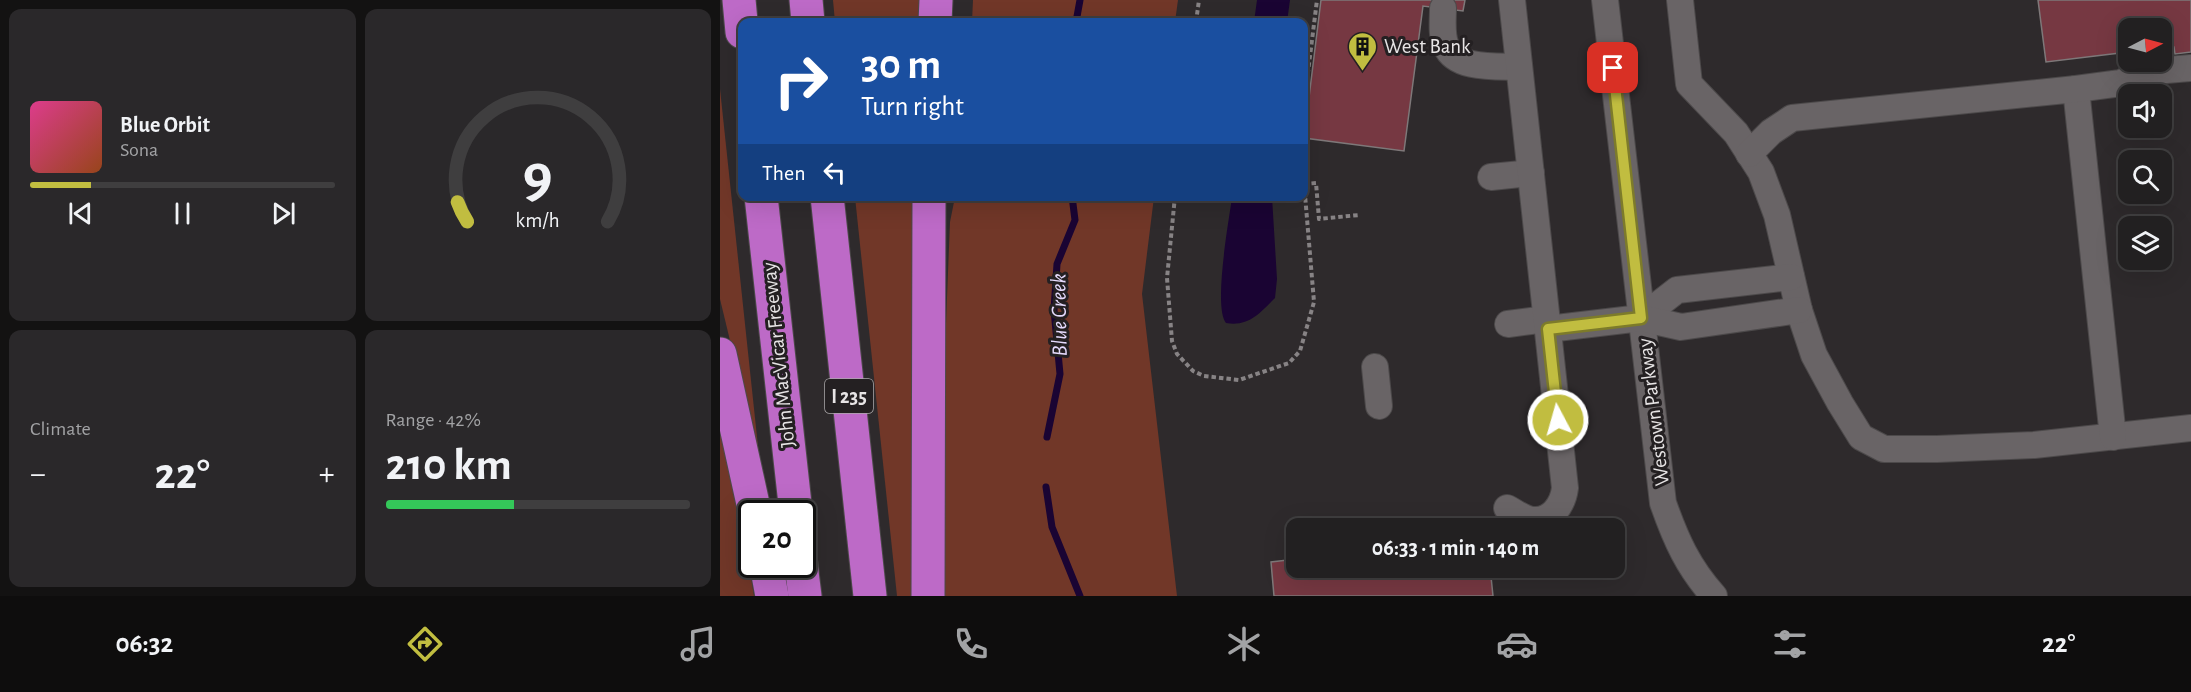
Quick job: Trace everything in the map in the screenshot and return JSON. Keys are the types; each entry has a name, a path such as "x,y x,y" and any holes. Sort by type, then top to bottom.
{"highway":[{"path":"739,0 741,18"},
{"path":"806,0 808,18"},
{"path":"935,18 936,0"},
{"name":"John MacVicar Freeway","path":"762,201 795,500"},
{"name":"I 235","path":"828,201 870,596"},
{"path":"928,596 929,201"},
{"path":"720,354 752,500"},
{"path":"769,578 772,596"},
{"path":"803,578 805,596"}],"street":[{"path":"1507,508 1533,520 1544,518 1554,513 1563,500 1565,488 1512,0"},
{"name":"Westown Parkway","path":"1605,0 1663,503 1677,542 1698,578 1714,596"},
{"path":"1680,0 1689,84 1736,133 1761,172 1777,214 1799,310 1814,355 1861,437 1884,449 1937,449 2034,445 2191,428"},
{"path":"1443,8 1445,45 1452,56 1465,62 1519,67"},
{"path":"1749,154 1771,132 1792,118 2076,89 2121,83 2142,72 2191,68"},
{"path":"2076,89 2113,437"},
{"path":"1491,177 1531,173"},
{"path":"1641,318 1677,290 1791,277"},
{"path":"1508,324 1548,324 1641,318 1681,327 1799,310"},
{"path":"1375,367 1379,406"}],"path":[{"path":"1197,18 1199,0"},
{"path":"1308,72 1317,0"},
{"path":"1308,184 1316,183 1319,219 1359,215"},
{"path":"1175,201 1167,278 1172,342 1177,354 1193,371 1204,376 1239,380 1289,363 1300,351 1314,302 1305,201"}],"shaded area":[{"path":"833,0 924,0 923,18 835,18"},
{"path":"973,0 1178,0 1176,18 972,18"},
{"path":"1257,0 1290,0 1288,18 1255,18"},
{"path":"720,89 760,465 720,299"},
{"path":"855,201 917,201 916,596 897,596"},
{"path":"954,201 1154,201 1142,294 1177,596 943,596 946,323 950,222"},
{"path":"1231,201 1272,201 1277,279 1275,298 1248,321 1226,323 1222,314 1223,263"},
{"path":"720,423 738,500 738,578 751,578 754,596 720,596"}],"building":[{"name":"West Bank","path":"1321,0 1465,0 1463,11 1423,6 1404,151 1308,139 1308,106"},
{"path":"2038,0 2191,0 2191,52 2175,54 2174,47 2172,47 2172,18 2118,18 2118,53 2046,62"},
{"path":"1286,560 1286,578 1491,578 1493,596 1274,596 1271,562"}],"waterway":[{"name":"Blue Creek","path":"1077,18 1080,0"},
{"name":"Blue Creek","path":"1047,437 1060,374 1054,310 1057,264 1075,220 1073,201"},
{"name":"Blue Creek","path":"1046,487 1052,527 1080,596"}],"place":[{"name":"West Bank","path":"1363,72"}],"route":[{"path":"1558,420 1548,329 1641,318 1613,68"}]}
